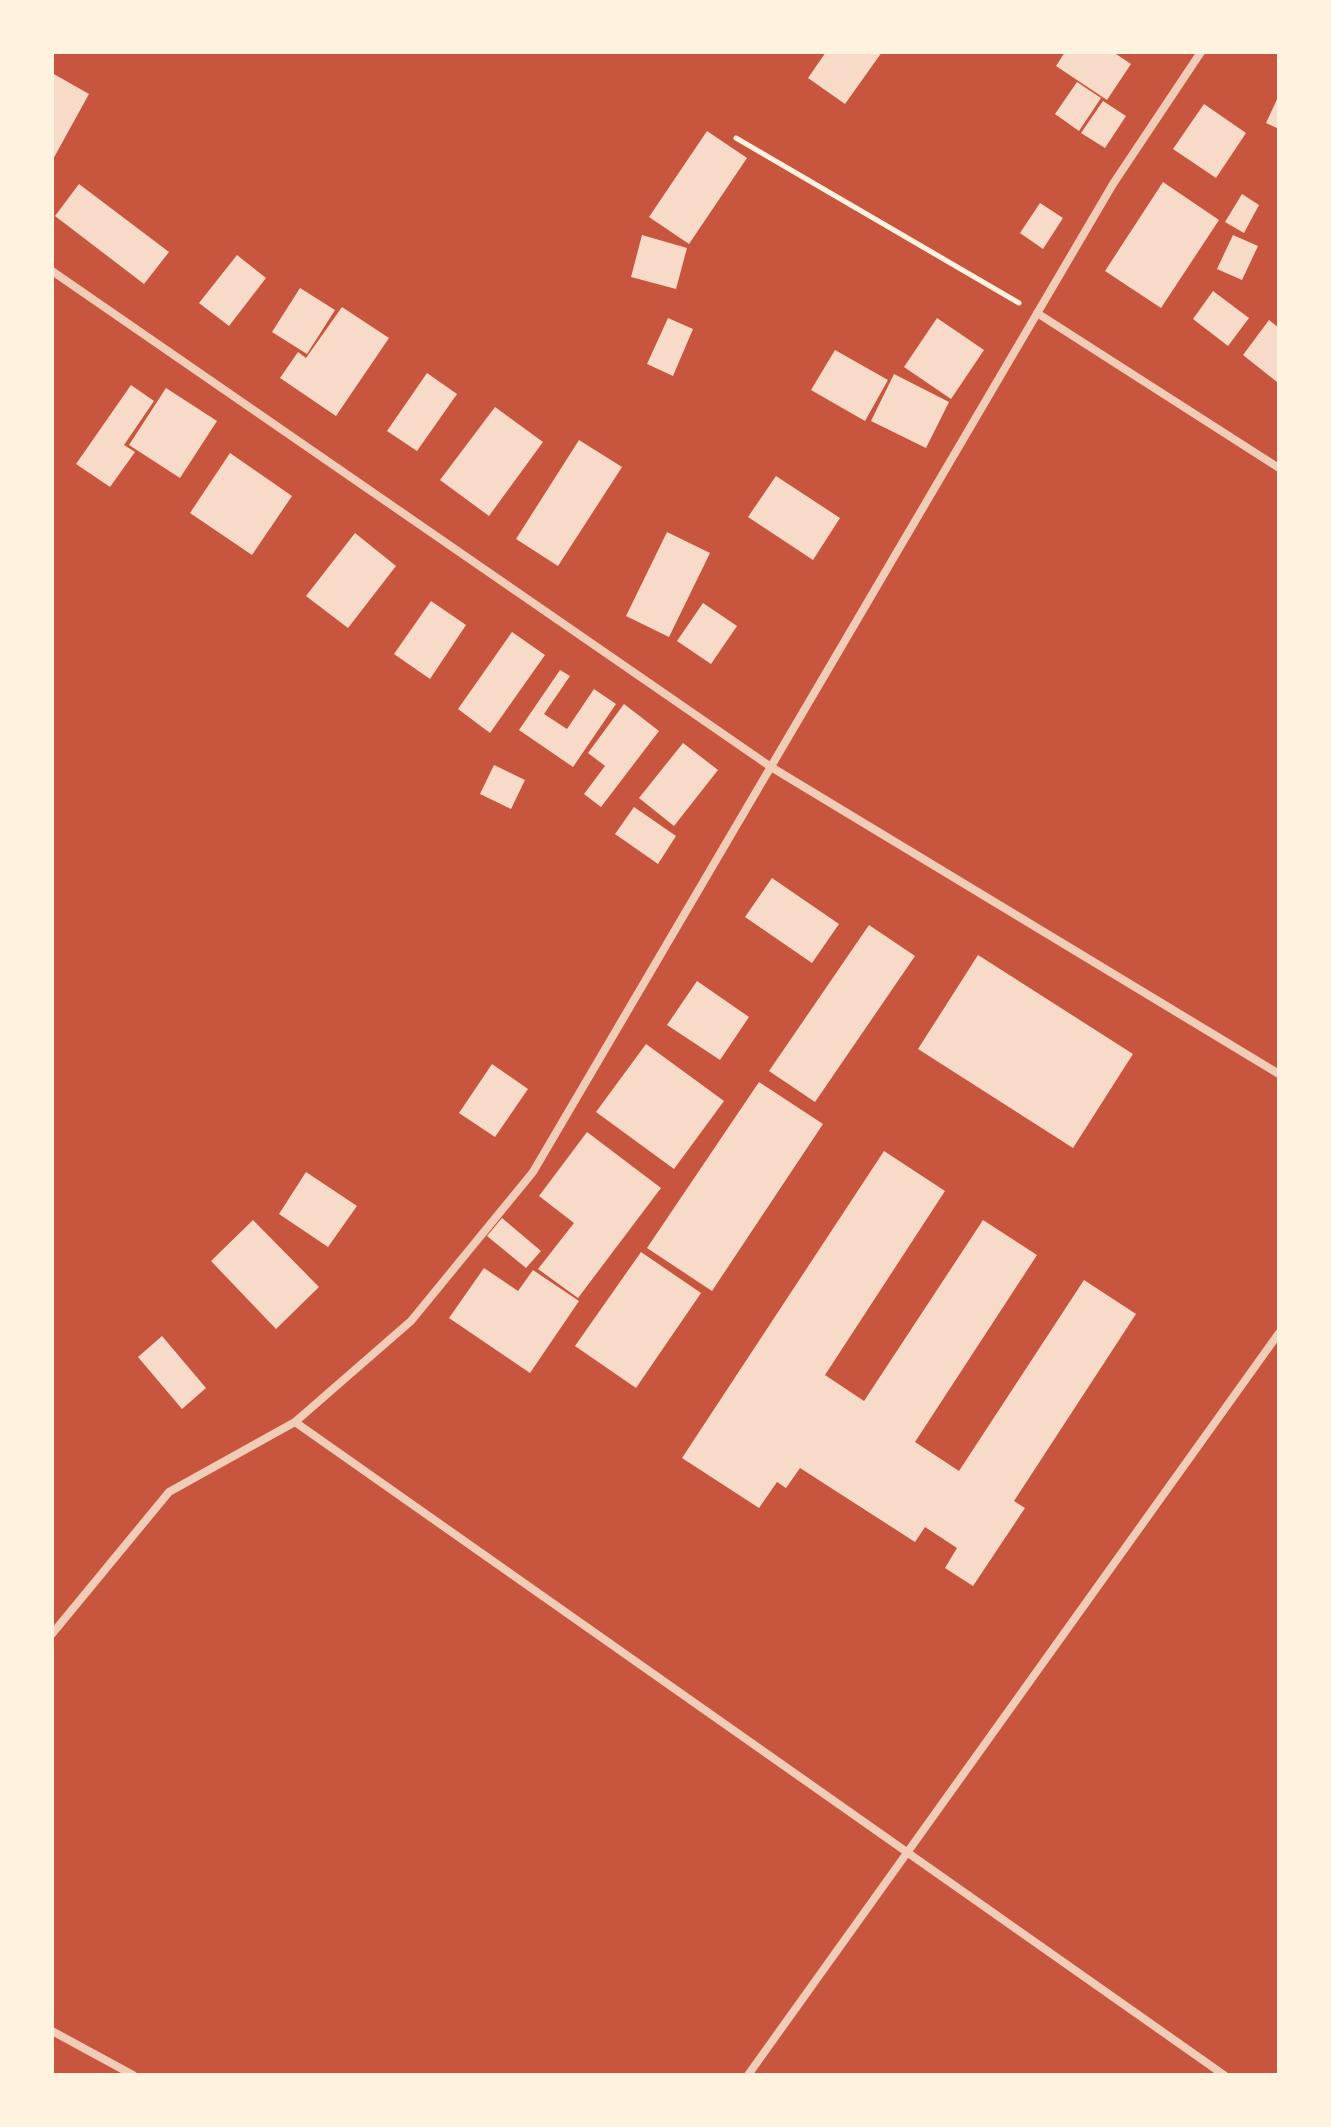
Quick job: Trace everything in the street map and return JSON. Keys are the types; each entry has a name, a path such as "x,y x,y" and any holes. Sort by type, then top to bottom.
{"street":[{"path":"52,1634 169,1492 295,1422 411,1321 533,1172 1113,184 1201,52"},
{"path":"52,271 771,767 1279,1074"},
{"path":"1037,313 1279,468"},
{"path":"748,2075 1279,1333"},
{"path":"295,1422 1224,2075"},
{"path":"52,2031 133,2075"}],"path":[{"path":"736,138 1037,313"}],"building":[{"path":"826,52 882,52 845,104 808,78"},
{"path":"1065,52 1113,52 1131,64 1107,100 1056,66"},
{"path":"52,73 89,94 52,161"},
{"path":"1077,82 1101,98 1079,131 1055,114"},
{"path":"1279,95 1279,129 1266,123"},
{"path":"1103,101 1126,116 1105,148 1081,133"},
{"path":"1204,104 1246,133 1216,178 1173,149"},
{"path":"707,131 747,158 689,244 649,217"},
{"path":"1163,182 1219,220 1161,308 1105,271"},
{"path":"79,184 169,252 144,284 55,216"},
{"path":"1242,194 1259,205 1244,233 1225,222"},
{"path":"1040,203 1063,218 1043,249 1020,233"},
{"path":"642,235 687,248 676,289 631,277"},
{"path":"1233,235 1258,246 1242,280 1217,269"},
{"path":"237,255 266,278 229,326 199,303"},
{"path":"300,288 335,310 307,354 272,332"},
{"path":"1213,291 1249,318 1228,346 1193,319"},
{"path":"342,307 389,338 336,416 280,378 298,352 306,358"},
{"path":"668,318 693,329 673,376 647,364"},
{"path":"937,318 984,350 951,399 904,367"},
{"path":"1269,320 1279,328 1277,382 1243,355"},
{"path":"835,350 888,380 865,421 811,390"},
{"path":"427,373 457,394 417,451 387,431"},
{"path":"894,374 949,402 926,448 871,421"},
{"path":"131,385 154,401 124,445 135,452 110,487 76,464"},
{"path":"166,388 217,421 180,478 129,445"},
{"path":"495,407 543,442 489,516 440,480"},
{"path":"579,440 622,467 558,566 516,539"},
{"path":"230,453 292,496 252,555 190,513"},
{"path":"776,476 840,518 813,560 748,517"},
{"path":"667,532 710,553 669,637 626,616"},
{"path":"355,533 396,566 348,628 306,596"},
{"path":"431,601 466,625 430,679 394,654"},
{"path":"703,603 737,626 711,664 677,641"},
{"path":"512,632 545,655 490,733 458,709"},
{"path":"560,670 570,676 544,714 567,729 594,689 616,704 573,767 519,730"},
{"path":"624,704 659,731 601,807 584,794 605,766 588,753"},
{"path":"683,743 718,770 674,826 639,798"},
{"path":"494,765 525,780 511,809 480,794"},
{"path":"634,807 676,836 658,864 615,834"},
{"path":"772,878 839,924 812,963 745,917"},
{"path":"869,925 915,956 815,1102 769,1071"},
{"path":"978,955 1133,1054 1073,1148 918,1049"},
{"path":"697,981 749,1017 720,1060 667,1025"},
{"path":"646,1044 724,1101 674,1169 596,1112"},
{"path":"492,1064 528,1089 495,1137 459,1113"},
{"path":"759,1082 823,1124 712,1291 647,1248"},
{"path":"587,1132 661,1188 578,1298 538,1269 574,1223 539,1196"},
{"path":"884,1151 945,1191 825,1375 864,1401 983,1220 1037,1255 915,1442 959,1471 1084,1280 1136,1314 1014,1501 1025,1508 973,1586 945,1568 957,1548 925,1527 915,1542 800,1468 786,1488 777,1482 759,1508 682,1458"},
{"path":"306,1172 357,1206 328,1247 279,1214"},
{"path":"502,1218 541,1251 526,1268 487,1236"},
{"path":"253,1220 319,1287 276,1329 211,1261"},
{"path":"641,1252 701,1293 636,1388 575,1346"},
{"path":"484,1268 518,1291 533,1270 579,1301 530,1373 449,1318"},
{"path":"162,1336 206,1388 182,1409 138,1357"}]}
